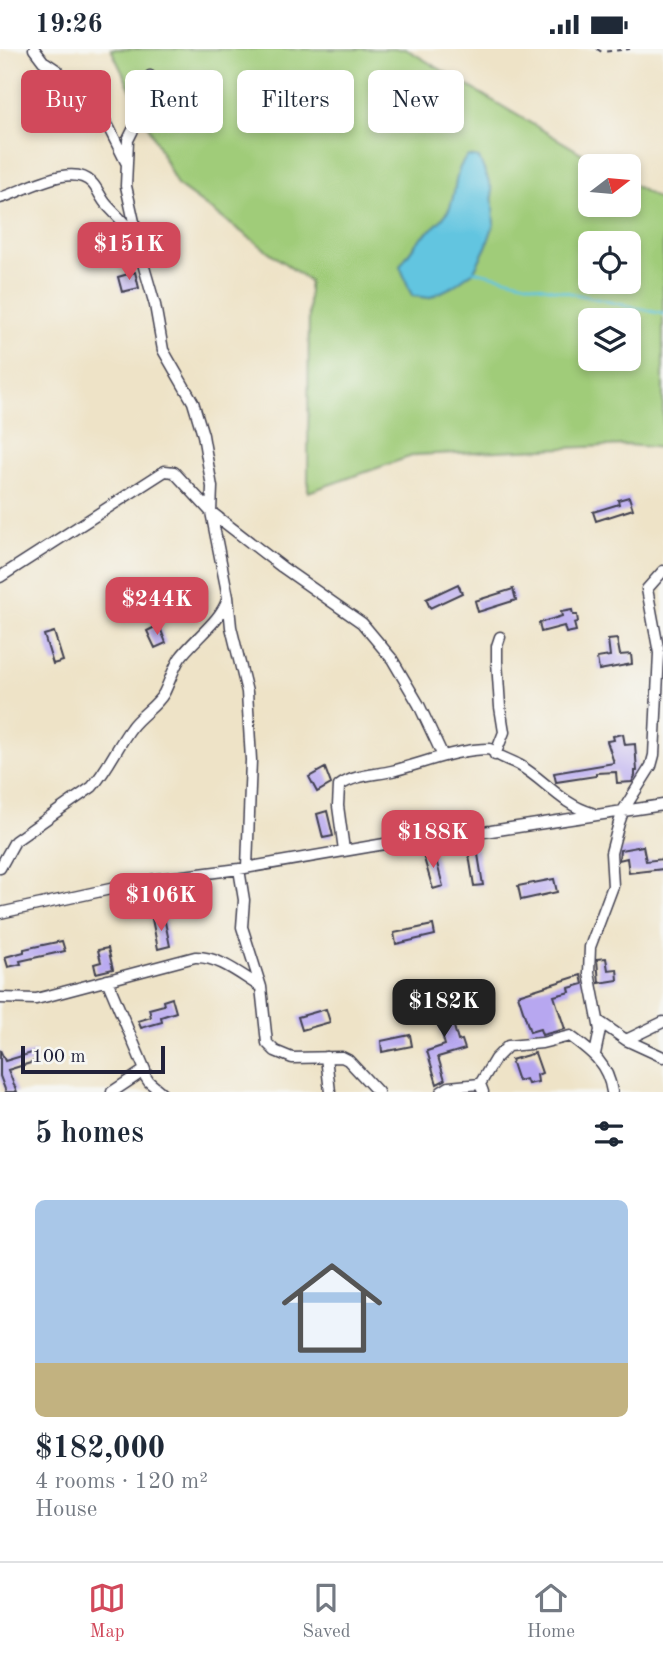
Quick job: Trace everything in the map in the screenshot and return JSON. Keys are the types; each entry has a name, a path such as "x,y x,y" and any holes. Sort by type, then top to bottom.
{"street":[{"path":"34,49 107,124 127,164"},
{"path":"132,133 128,140 126,186 163,350 193,402 203,435 212,487 211,512 228,597 231,627 247,692 251,760 243,868 242,927 261,987 265,1037 271,1048 292,1058 342,1057 348,1060 377,1092"},
{"path":"0,198 52,178 78,175 93,184 105,203 126,223 139,241"},
{"path":"0,577 165,471 174,472 211,512 282,568 362,622 392,659 419,705 443,756"},
{"path":"595,1054 600,1036 600,1022 589,973 590,947 613,887 611,853 624,809 651,766 654,755 659,653 647,589 663,571"},
{"path":"0,868 15,841 92,787 131,728 164,692 181,656 221,614 228,597"},
{"path":"495,755 504,732 497,661 500,636"},
{"path":"344,851 338,806 339,786 346,781 443,756 482,749 490,749 495,755 523,767 572,806 594,814"},
{"path":"0,912 152,880 663,805"},
{"path":"0,998 36,999 202,957 222,964 261,987"},
{"path":"107,980 144,1066 143,1073 161,1092"},
{"path":"600,1022 626,1040 663,1057"},
{"path":"626,1040 663,1022"},
{"path":"441,1092 449,1087 481,1088 495,1059 508,1046 542,1043 570,1036 595,1054 608,1074 612,1092"},
{"path":"326,1057 330,1092"},
{"path":"112,1092 143,1073"}],"path":[{"path":"597,49 602,52 630,49"}],"green space":[{"path":"111,49 406,49 441,70 368,70 368,133 464,133 464,83 583,154 578,154 578,217 641,217 641,189 663,202 663,448 627,445 415,455 308,492 309,281 177,185 152,133 223,133 223,70 125,70 125,78"}],"water":[{"path":"468,156 479,158 492,189 494,224 486,247 474,271 452,287 429,298 412,296 400,266 420,239 447,212 460,167"}],"building":[{"path":"135,272 139,288 122,292 118,277"},
{"path":"629,497 633,509 596,521 593,512 619,504 618,500"},
{"path":"458,584 462,593 430,608 426,599"},
{"path":"513,589 516,600 478,612 475,601"},
{"path":"572,610 573,615 577,615 578,622 574,623 576,631 566,633 564,626 541,632 539,623 562,616 561,612"},
{"path":"159,625 166,643 155,648 147,631"},
{"path":"54,632 63,661 53,664 44,635"},
{"path":"617,639 620,655 631,654 632,664 599,670 597,658 610,656 608,640"},
{"path":"623,734 625,745 635,744 637,771 632,782 617,783 616,772 596,773 596,776 556,782 554,773 614,763 607,741 614,740 613,736"},
{"path":"325,768 331,784 317,792 309,777"},
{"path":"327,811 333,836 323,838 317,814"},
{"path":"643,846 646,861 663,859 663,869 629,873 627,858 619,860 620,850"},
{"path":"477,848 483,885 474,886 468,849"},
{"path":"434,852 443,886 433,889 423,855"},
{"path":"554,879 557,892 521,900 518,886"},
{"path":"164,917 170,946 158,949 152,919"},
{"path":"433,925 435,935 396,944 394,933"},
{"path":"62,941 65,951 20,961 21,964 8,967 5,957 24,952 24,949"},
{"path":"108,948 113,969 96,973 94,964 101,962 98,950"},
{"path":"606,958 608,970 617,969 618,980 599,983 597,959"},
{"path":"581,975 583,984 569,988 570,992 554,996 565,1029 542,1035 540,1029 530,1032 518,995"},
{"path":"172,998 176,1012 161,1017 162,1022 141,1028 138,1021 151,1017 149,1009 164,1005 163,1001"},
{"path":"446,998 458,1041 462,1040 465,1049 438,1057 445,1080 437,1084 427,1051 445,1045 433,1002"},
{"path":"326,1009 330,1022 302,1030 298,1017"},
{"path":"410,1035 412,1046 382,1052 381,1041"},
{"path":"0,1050 5,1061 35,1052 37,1061 8,1070 17,1092 6,1092 0,1076"},
{"path":"535,1053 542,1073 537,1075 538,1082 528,1084 526,1079 518,1081 511,1060"}],"waterway":[{"path":"474,271 663,314"}]}
